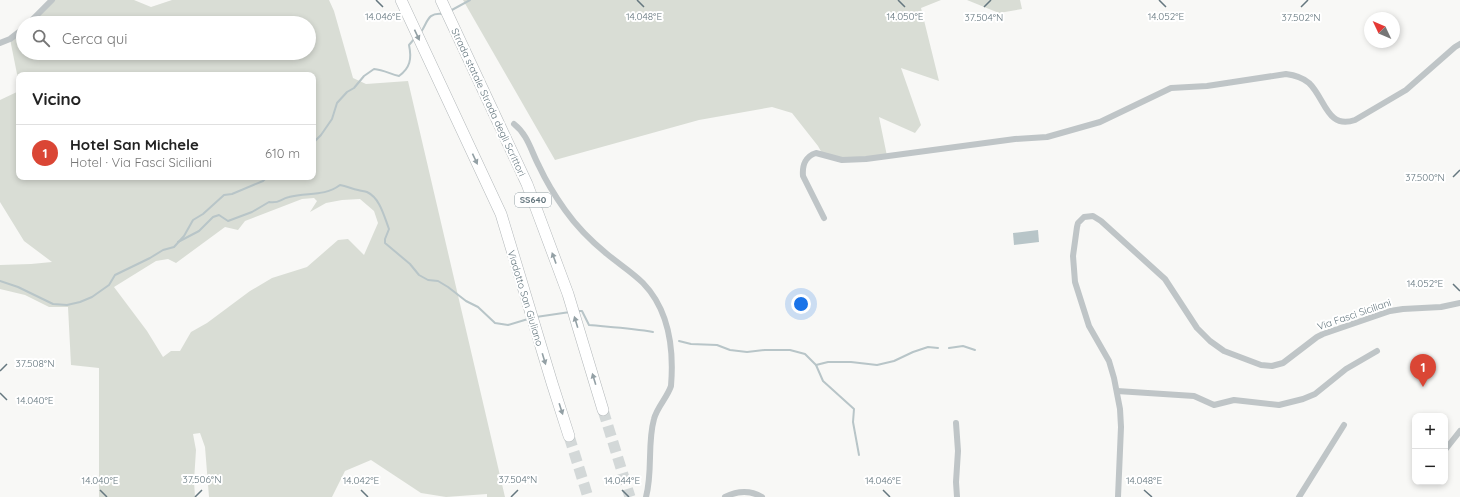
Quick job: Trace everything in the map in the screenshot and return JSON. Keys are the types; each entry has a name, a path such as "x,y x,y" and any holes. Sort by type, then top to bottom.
{"highway":[{"name":"Viadotto San Giuliano","path":"400,0 459,123 500,214 569,436"},
{"name":"Strada statale Strada degli Scrittori","path":"441,0 527,184 568,294 603,410"}],"street":[{"path":"36,16 52,0"},
{"path":"0,43 10,39 16,34"},
{"path":"824,218 803,176 802,171 805,162 813,154 820,154 837,160 860,159 1015,139 1047,137 1100,122 1171,88 1207,86 1286,74 1305,80 1315,91 1332,117 1339,122 1350,122 1356,120 1406,90 1460,44"},
{"path":"514,124 524,133 549,185 565,210 593,242 642,283 656,300 666,322 670,343 671,386 654,418 652,427 650,477 646,497"},
{"name":"Via Fasci Siciliani","path":"1117,392 1109,361 1089,326 1075,282 1073,256 1077,227 1078,223 1084,217 1093,216 1102,221 1165,279 1191,319 1216,346 1234,356 1261,365 1272,366 1283,363 1317,336 1390,311 1441,307 1460,303"},
{"path":"1118,497 1121,427 1117,392 1194,396 1214,405 1234,400 1279,405 1303,399 1315,394 1346,369 1377,351"},
{"path":"956,423 958,451 956,482 958,497"},
{"path":"1299,497 1344,425"},
{"path":"1446,449 1460,431"},
{"path":"725,497 730,494 742,492 755,493 762,497"}],"shaded area":[{"path":"52,0 134,0 151,7 172,0 329,0 334,11 353,78 366,84 408,81 505,497 487,497 487,494 446,497 421,493 371,460 345,471 332,497 209,497 205,447 200,433 193,434 196,450 194,481 195,497 99,497 99,368 71,365 68,307 49,307 25,295 0,289 0,265 52,262 24,241 0,202 0,100 16,92 16,180 316,180 316,72 17,72 10,39 16,34 16,60 316,60 316,16 36,16","holes":["314,198 317,201 310,212 326,203 360,199 374,211 378,223 364,255 348,239 338,240 307,267 272,278 250,291 207,323 191,332 180,351 171,351 163,357 147,331 114,287 156,261 168,259 176,263 225,227 238,230 245,221 302,199"]},
{"path":"463,0 941,0 921,8 939,81 901,68 921,125 915,133 879,117 887,156 842,160 823,155 818,146 792,113 772,107 699,120 555,160"},
{"path":"967,0 1020,0 1022,9 999,13"},
{"path":"1038,230 1039,242 1014,245 1013,233"}],"waterway":[{"path":"450,11 470,0"},
{"path":"421,32 431,16 443,14"},
{"path":"316,140 332,119 337,103 347,92 354,88 364,76 374,69 399,76 406,70 410,59 409,45 415,38"},
{"path":"0,281 18,287 53,304 67,305 80,302 92,297 109,285 115,275 163,250 174,247 184,236 193,220 203,214 224,195 232,194 264,180"},
{"path":"178,242 199,231 213,217 219,215 228,221 252,212 269,202 277,202 296,196 322,193 343,185 367,192 375,198 381,208 389,229 385,243 410,264 419,275 428,280 438,281 448,287 466,301 478,307 495,323 508,325 528,319"},
{"path":"578,311 582,311 589,325 653,332"},
{"path":"536,317 570,312"},
{"path":"679,341 691,344 717,345 730,350 747,352 790,350 805,354 816,365 828,362 851,362 877,365 894,361 928,347 938,348"},
{"path":"949,348 963,346 975,350"},
{"path":"816,365 823,381 854,409 853,422 859,455"}],"tunnel":[{"path":"603,410 630,497"},
{"path":"569,436 588,497"}],"place":[{"name":"Hotel San Michele","path":"1423,387"}]}
